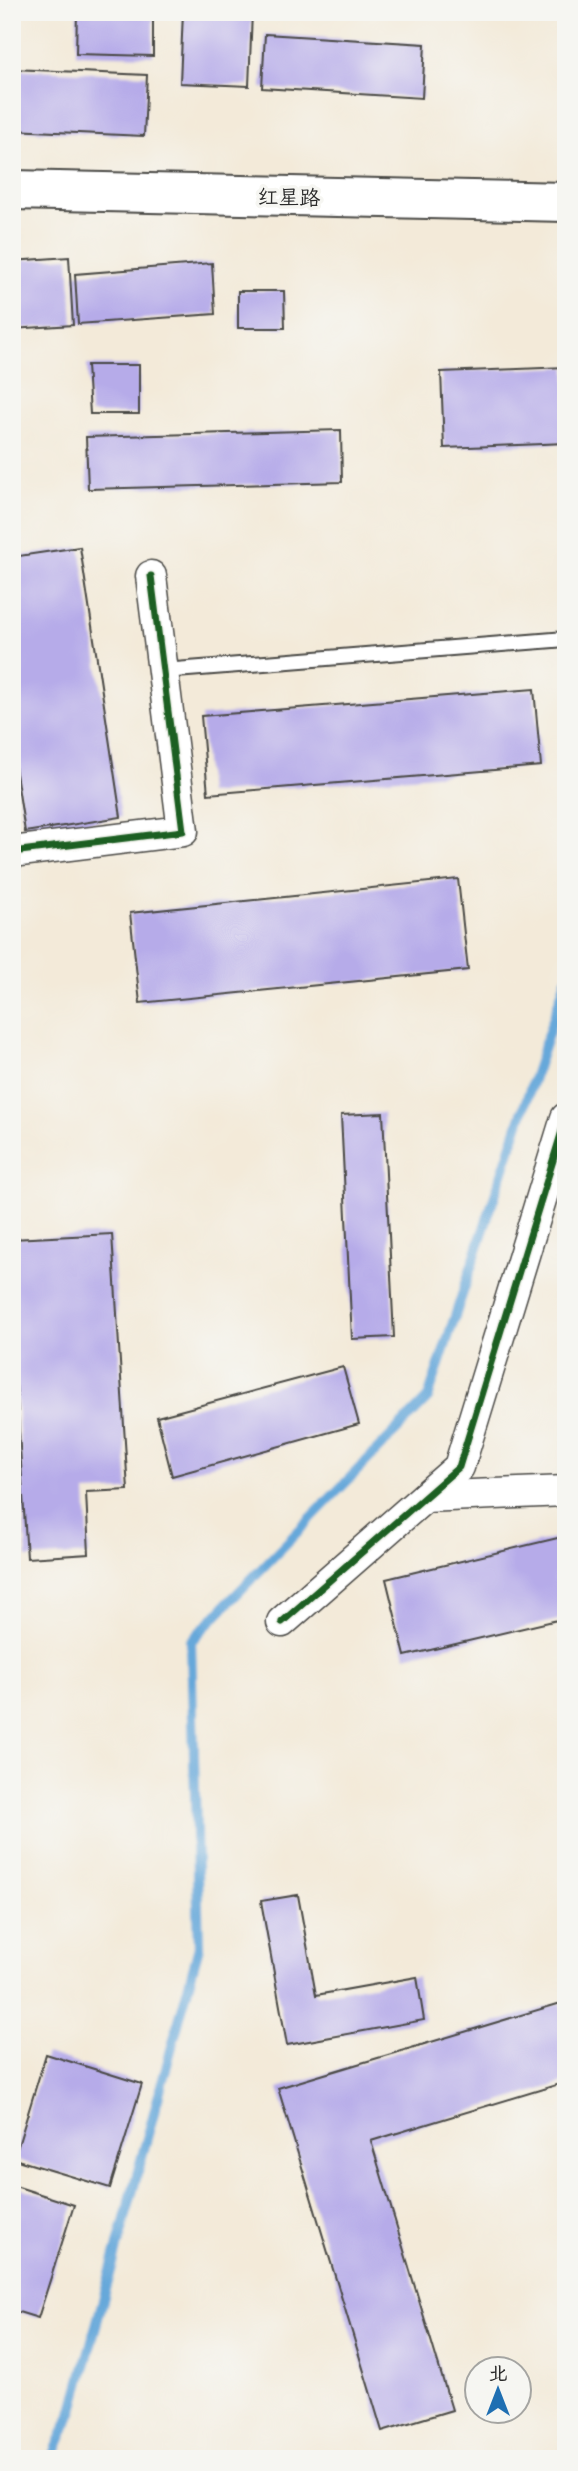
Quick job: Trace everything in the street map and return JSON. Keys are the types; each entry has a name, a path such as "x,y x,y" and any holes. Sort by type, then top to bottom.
{"highway":[{"name":"红星路","path":"12,190 566,202"}],"street":[{"path":"12,852 183,831 151,576"},
{"path":"282,1622 459,1467 566,1118"},
{"path":"425,1497 566,1491"}],"lane":[{"path":"163,671 566,639"}],"building":[{"path":"77,12 153,12 153,56 76,54"},
{"path":"183,12 252,12 249,86 180,83"},
{"path":"265,34 425,44 422,98 262,88"},
{"path":"12,69 147,75 144,136 12,130"},
{"path":"69,257 73,325 12,329 12,261"},
{"path":"212,263 215,314 78,324 75,274"},
{"path":"238,291 284,291 285,328 238,328"},
{"path":"87,365 139,365 139,414 90,414"},
{"path":"566,367 566,443 444,448 441,372"},
{"path":"341,430 342,482 88,489 86,437"},
{"path":"80,547 121,817 25,832 12,747 12,557"},
{"path":"534,689 541,766 208,794 201,716"},
{"path":"458,879 468,970 140,1003 130,913"},
{"path":"383,1113 394,1337 352,1339 341,1115"},
{"path":"112,1234 128,1490 86,1492 89,1554 27,1558 12,1320 12,1239"},
{"path":"343,1367 359,1424 172,1476 157,1417"},
{"path":"566,1536 566,1618 405,1656 386,1579"},
{"path":"298,1895 316,1995 417,1977 424,2020 287,2045 261,1901"},
{"path":"561,2003 566,2020 566,2082 371,2141 452,2410 382,2431 278,2088"},
{"path":"46,2054 142,2084 110,2188 14,2159"},
{"path":"12,2185 74,2205 38,2318 12,2310"}],"waterway":[{"path":"52,2459 73,2410 199,1947 191,1641 428,1398 566,980"}],"cycle path":[{"path":"12,852 183,831 151,576"},
{"path":"282,1622 459,1467 566,1118"}]}
